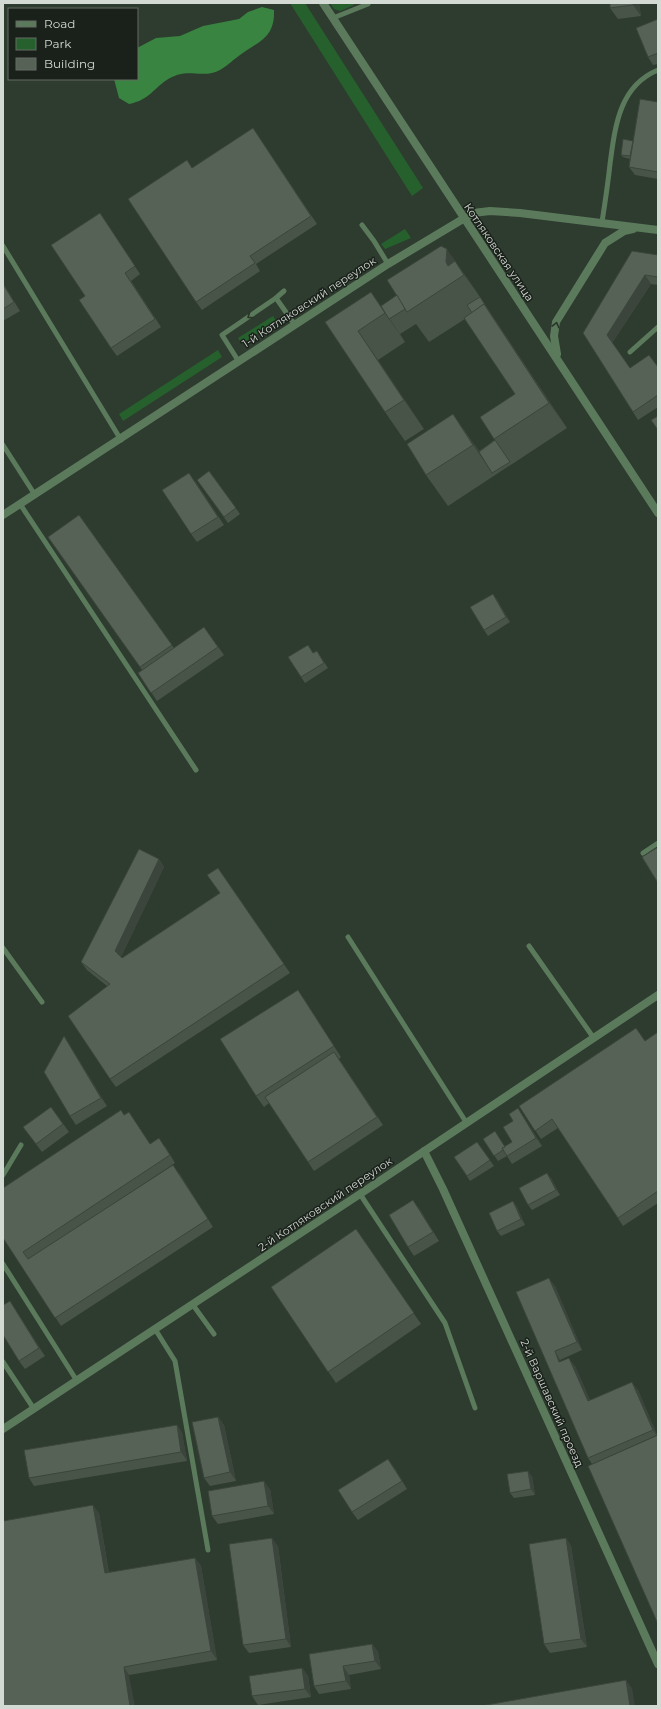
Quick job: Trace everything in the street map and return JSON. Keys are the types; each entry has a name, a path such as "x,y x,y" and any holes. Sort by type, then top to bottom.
{"street":[{"name":"Котляковская улица","path":"323,3 658,513"},
{"name":"1-й Котляковский переулок","path":"3,515 121,440 388,264 473,213 490,211 602,222 654,229"},
{"path":"560,363 555,350 556,322 605,243 624,231 654,229"},
{"name":"2-й Котляковский переулок","path":"3,1429 193,1305 658,995"},
{"name":"2-й Варшавский проезд","path":"424,1151 443,1189 658,1664"}],"lane":[{"path":"333,18 368,4"},
{"path":"602,222 615,127 621,108 638,83 658,70"},
{"path":"362,226 374,241 388,264"},
{"path":"3,246 121,440"},
{"path":"239,362 222,335 284,291"},
{"path":"276,298 295,325"},
{"path":"630,352 658,327"},
{"path":"3,445 35,494"},
{"path":"20,504 196,770"},
{"path":"643,853 658,843"},
{"path":"348,937 466,1122"},
{"path":"529,946 593,1037"},
{"path":"3,948 42,1002"},
{"path":"3,1175 21,1146"},
{"path":"360,1194 445,1323 475,1408"},
{"path":"3,1264 77,1381"},
{"path":"193,1305 214,1334"},
{"path":"155,1330 174,1361 208,1550"},
{"path":"3,1362 34,1409"}],"green space":[{"path":"290,3 305,3 423,188 412,196"},
{"path":"330,3 353,3 354,5 340,11 334,9"},
{"path":"262,7 274,10 272,27 264,38 223,68 212,73 186,73 176,75 142,100 136,102 129,104 119,98 114,80 138,80 138,47 156,38 180,36 203,26 239,19 248,12"},
{"path":"405,229 411,238 385,249 381,244"},
{"path":"273,316 276,321 242,344 238,338"},
{"path":"218,350 222,357 123,421 119,414"}],"building":[{"path":"610,3 633,3 633,5 610,8"},
{"path":"658,19 658,53 648,57 636,28"},
{"path":"640,99 658,102 658,172 629,167"},
{"path":"253,128 311,216 250,256 255,263 196,302 128,199 187,160 192,168"},
{"path":"623,139 633,141 630,156 621,155"},
{"path":"100,213 135,266 125,273 155,319 111,348 79,300 85,296 51,245"},
{"path":"441,246 447,249 446,262 448,266 455,261 464,275 407,312 387,280"},
{"path":"632,251 658,255 658,277 645,275 607,335 630,368 649,355 658,367 658,395 633,412 583,333"},
{"path":"3,284 14,302 3,309"},
{"path":"371,292 385,313 358,331 404,400 385,412 325,322"},
{"path":"397,295 405,309 389,319 381,306"},
{"path":"480,297 496,322 484,304 472,313 467,305"},
{"path":"484,304 549,403 494,439 480,417 515,394 464,318"},
{"path":"453,414 473,445 426,475 407,444"},
{"path":"658,416 658,430 651,420"},
{"path":"495,440 510,462 492,473 479,452"},
{"path":"209,471 236,508 224,517 197,480"},
{"path":"189,473 218,517 191,534 162,490"},
{"path":"79,515 172,645 140,667 48,537"},
{"path":"493,594 506,617 484,630 470,607"},
{"path":"204,627 218,647 151,693 138,673"},
{"path":"308,645 313,653 317,651 324,663 301,677 288,657"},
{"path":"658,847 658,883 642,857"},
{"path":"139,849 159,859 115,951 122,958 220,893 207,875 218,868 284,964 110,1079 68,1016 110,984 81,962"},
{"path":"298,990 334,1046 256,1096 220,1039"},
{"path":"636,1028 645,1041 658,1032 658,1191 618,1218 552,1119 535,1131 519,1106"},
{"path":"64,1036 101,1098 70,1116 44,1072"},
{"path":"334,1052 377,1117 308,1162 265,1097"},
{"path":"51,1107 63,1124 36,1144 23,1127"},
{"path":"518,1108 536,1138 507,1156 502,1148 512,1142 503,1127 513,1121 509,1114"},
{"path":"121,1110 124,1115 129,1112 150,1144 159,1138 170,1155 23,1252 28,1259 173,1165 208,1219 55,1318 3,1238 3,1188"},
{"path":"495,1131 505,1147 494,1156 483,1139"},
{"path":"477,1142 490,1160 467,1176 454,1157"},
{"path":"547,1173 556,1190 528,1205 519,1188"},
{"path":"413,1200 433,1232 408,1247 389,1215"},
{"path":"513,1201 521,1219 497,1231 489,1213"},
{"path":"356,1229 414,1313 328,1372 271,1287"},
{"path":"549,1278 577,1342 555,1351 559,1362 569,1358 588,1401 632,1382 653,1430 588,1458 516,1292"},
{"path":"10,1301 39,1348 19,1361 3,1335 3,1305"},
{"path":"218,1417 230,1472 204,1478 192,1422"},
{"path":"177,1425 181,1452 29,1478 24,1450"},
{"path":"658,1435 658,1624 588,1466"},
{"path":"388,1459 402,1481 352,1512 338,1490"},
{"path":"528,1471 531,1489 510,1493 507,1474"},
{"path":"264,1481 268,1506 212,1516 208,1491"},
{"path":"93,1505 105,1573 195,1558 211,1651 124,1667 130,1706 3,1706 3,1521"},
{"path":"272,1538 286,1639 243,1645 229,1544"},
{"path":"566,1538 581,1639 544,1644 529,1544"},
{"path":"372,1644 375,1661 343,1666 346,1681 314,1686 309,1654"},
{"path":"302,1668 305,1689 252,1696 249,1676"},
{"path":"626,1680 630,1706 481,1706"}]}
